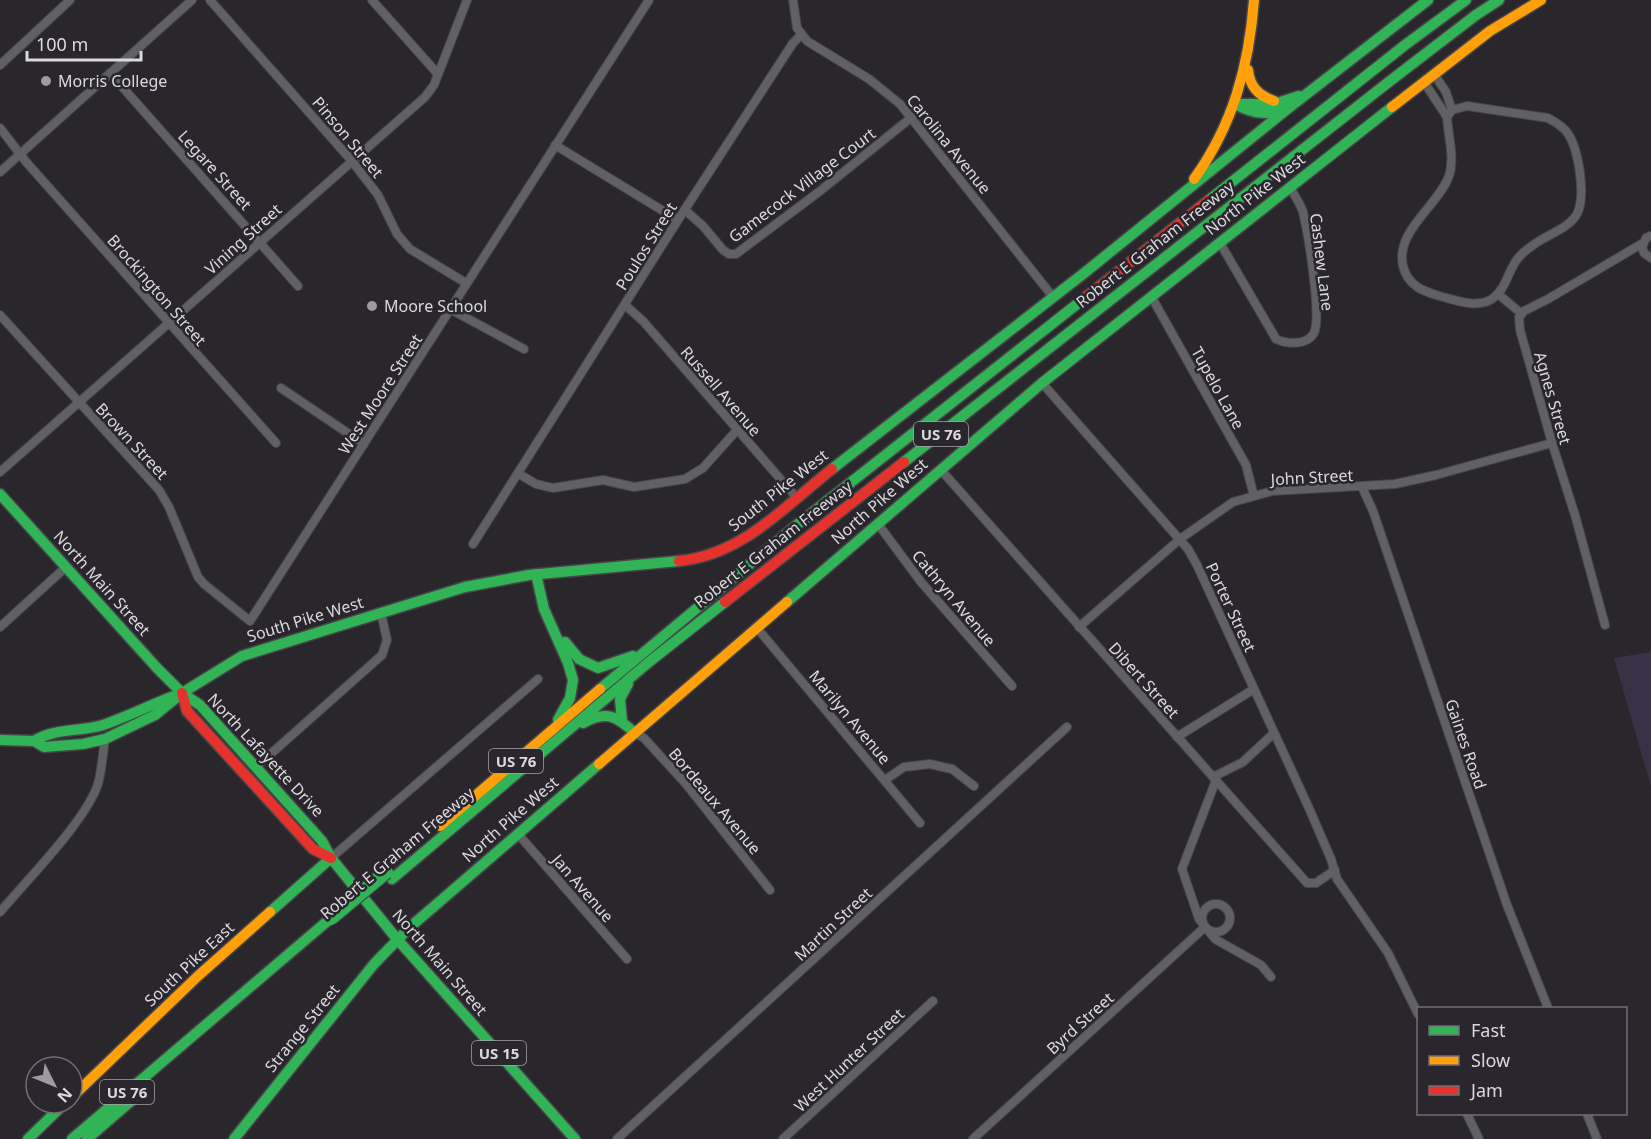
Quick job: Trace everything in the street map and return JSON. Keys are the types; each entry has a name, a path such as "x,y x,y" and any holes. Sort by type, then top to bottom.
{"main road":[{"path":"1182,194 1206,164 1235,104 1253,26 1254,0"},
{"path":"1235,104 1249,112 1273,113 1308,93 1428,0"},
{"name":"Robert E Graham Freeway","path":"72,1139 226,1014 905,439 1396,52 1466,0"},
{"name":"Robert E Graham Freeway","path":"647,656 1390,81 1499,0"},
{"name":"North Pike West","path":"397,939 1042,383 1490,31 1541,0"},
{"path":"1247,58 1248,78 1254,90 1262,97 1286,104"},
{"path":"1182,194 1286,104"},
{"name":"South Pike West","path":"182,693 242,656 465,587 536,574 691,560 720,552 749,537 796,497 1182,194"},
{"name":"North Main Street","path":"0,494 182,693"},
{"path":"536,574 538,592 572,670 573,681 571,694 548,740"},
{"path":"547,615 579,659 598,668 647,656"},
{"path":"622,721 620,706 622,693 647,656"},
{"path":"39,744 45,734 70,732 102,725 149,704 182,693 188,711 313,849 331,858"},
{"name":"North Lafayette Drive","path":"0,740 39,744 83,744 105,739 155,715 182,693 200,705 256,767 322,841 331,858"},
{"path":"548,740 601,715 614,716 635,733"},
{"name":"North Main Street","path":"331,858 397,939 575,1139"},
{"name":"South Pike East","path":"84,1085 198,976 331,858"},
{"name":"Strange Street","path":"234,1139 397,939"},
{"name":"Robert E Graham Freeway","path":"87,1139 185,1048"},
{"path":"27,1139 52,1115"}],"street":[{"path":"0,65 70,0"},
{"path":"0,172 192,0"},
{"name":"Pinson Street","path":"210,0 351,160 378,195 403,242 410,249 466,284"},
{"path":"372,0 437,73"},
{"name":"Vining Street","path":"0,472 425,97 434,85 467,0"},
{"name":"West Moore Street","path":"250,621 649,0"},
{"path":"793,0 796,24 801,35"},
{"name":"Carolina Avenue","path":"801,35 810,44 887,93 912,117 1053,297"},
{"name":"Poulos Street","path":"473,544 684,210 793,43 801,35"},
{"name":"Legare Street","path":"110,74 298,286"},
{"path":"1429,78 1450,113"},
{"path":"1429,78 1446,92 1450,113 1449,176 1406,237 1402,258 1404,270 1419,290 1445,298 1480,303 1498,294 1506,283 1515,262 1524,252 1576,216 1582,192 1575,146 1566,130 1548,118 1461,106 1450,113"},
{"name":"Gamecock Village Court","path":"684,210 703,226 723,250 729,254 736,254 820,191 912,117"},
{"name":"Brockington Street","path":"0,128 169,325 276,443"},
{"path":"555,145 678,220"},
{"name":"Cashew Lane","path":"1220,243 1276,339 1297,343 1310,337 1316,322 1311,261 1302,211 1290,188"},
{"path":"1498,294 1521,314 1643,243 1651,236"},
{"path":"1643,243 1644,253 1651,258"},
{"name":"Tupelo Lane","path":"1151,296 1246,465 1254,495"},
{"name":"Russell Avenue","path":"625,304 643,321 796,497"},
{"path":"450,309 524,349"},
{"name":"Agnes Street","path":"1521,314 1519,317 1520,330 1575,515 1605,626"},
{"name":"Brown Street","path":"0,315 163,496 198,577 250,621"},
{"name":"Porter Street","path":"1042,383 1180,539 1197,565 1336,875 1388,953 1417,1010"},
{"path":"281,388 364,444"},
{"path":"519,474 536,484 553,488 603,480 634,487 685,479 703,468 737,430"},
{"name":"John Street","path":"1079,627 1180,539 1233,502 1254,495 1290,489 1389,485 1436,475 1552,443"},
{"name":"Dibert Street","path":"941,470 1307,883 1316,883 1336,875"},
{"name":"Gaines Road","path":"1362,487 1377,522 1507,904 1548,1007"},
{"name":"Cathryn Avenue","path":"878,524 921,582 1011,686"},
{"path":"0,627 66,567"},
{"path":"256,767 382,654 387,640 381,613"},
{"name":"Marilyn Avenue","path":"757,628 921,824"},
{"path":"331,858 538,679"},
{"path":"1177,737 1254,689"},
{"name":"Martin Street","path":"617,1139 1067,727"},
{"name":"Bordeaux Avenue","path":"635,733 644,738 686,784 770,890"},
{"path":"1271,977 1261,965 1215,939 1205,927 1199,919 1182,869 1214,779 1243,762 1274,733"},
{"path":"0,912 74,825 90,800 99,782 105,739"},
{"path":"885,780 904,767 930,764 952,769 974,786"},
{"name":"Jan Avenue","path":"519,834 627,960"},
{"name":"Byrd Street","path":"973,1139 1205,927"},
{"name":"West Hunter Street","path":"783,1139 933,1001"},
{"path":"1468,1115 1479,1139"},
{"path":"1588,1115 1597,1139"}],"shaded area":[{"path":"1651,652 1651,787 1614,658"}],"traffic: fast":[{"path":"1235,104 1263,113 1291,106 1428,0"},
{"path":"1209,200 1405,45 1466,0"},
{"path":"904,462 1390,81 1499,0"},
{"path":"1235,104 1274,104 1299,96"},
{"path":"832,469 1083,274 1291,106"},
{"path":"787,602 1042,383 1392,107"},
{"path":"600,689 798,524 1081,301"},
{"path":"0,494 182,693 242,656 465,587 529,575 679,561"},
{"path":"536,574 544,609 573,680 570,698 558,720"},
{"path":"392,879 649,662 725,602"},
{"path":"565,642 579,659 598,668 633,656"},
{"path":"622,721 620,699 628,684"},
{"path":"182,693 200,705 322,841 331,858 397,939 575,1139"},
{"path":"0,740 34,741 44,747 83,744 105,739 155,715 182,693"},
{"path":"34,741 50,734 103,725 174,696"},
{"path":"583,723 599,717 611,717 622,722 635,733"},
{"path":"234,1139 374,964 409,928 599,764"},
{"path":"270,912 331,858"},
{"path":"331,918 386,872"},
{"path":"72,1139 331,918"},
{"path":"87,1139 131,1101"},
{"path":"28,1139 53,1115"}],"traffic: slow":[{"path":"1194,179 1219,138 1237,94 1248,48 1254,0"},
{"path":"1392,107 1490,31 1541,0"},
{"path":"1248,70 1256,90 1274,101"},
{"path":"599,764 787,602"},
{"path":"440,826 600,689"},
{"path":"84,1085 198,976 270,912"}],"traffic: jam":[{"path":"1081,301 1209,200"},
{"path":"725,602 904,462"},
{"path":"679,561 702,557 742,539 761,527 832,469"},
{"path":"182,693 187,711 313,849 331,858"}],"place":[{"name":"Morris College","path":"46,81"},
{"name":"Moore School","path":"372,306"}]}
